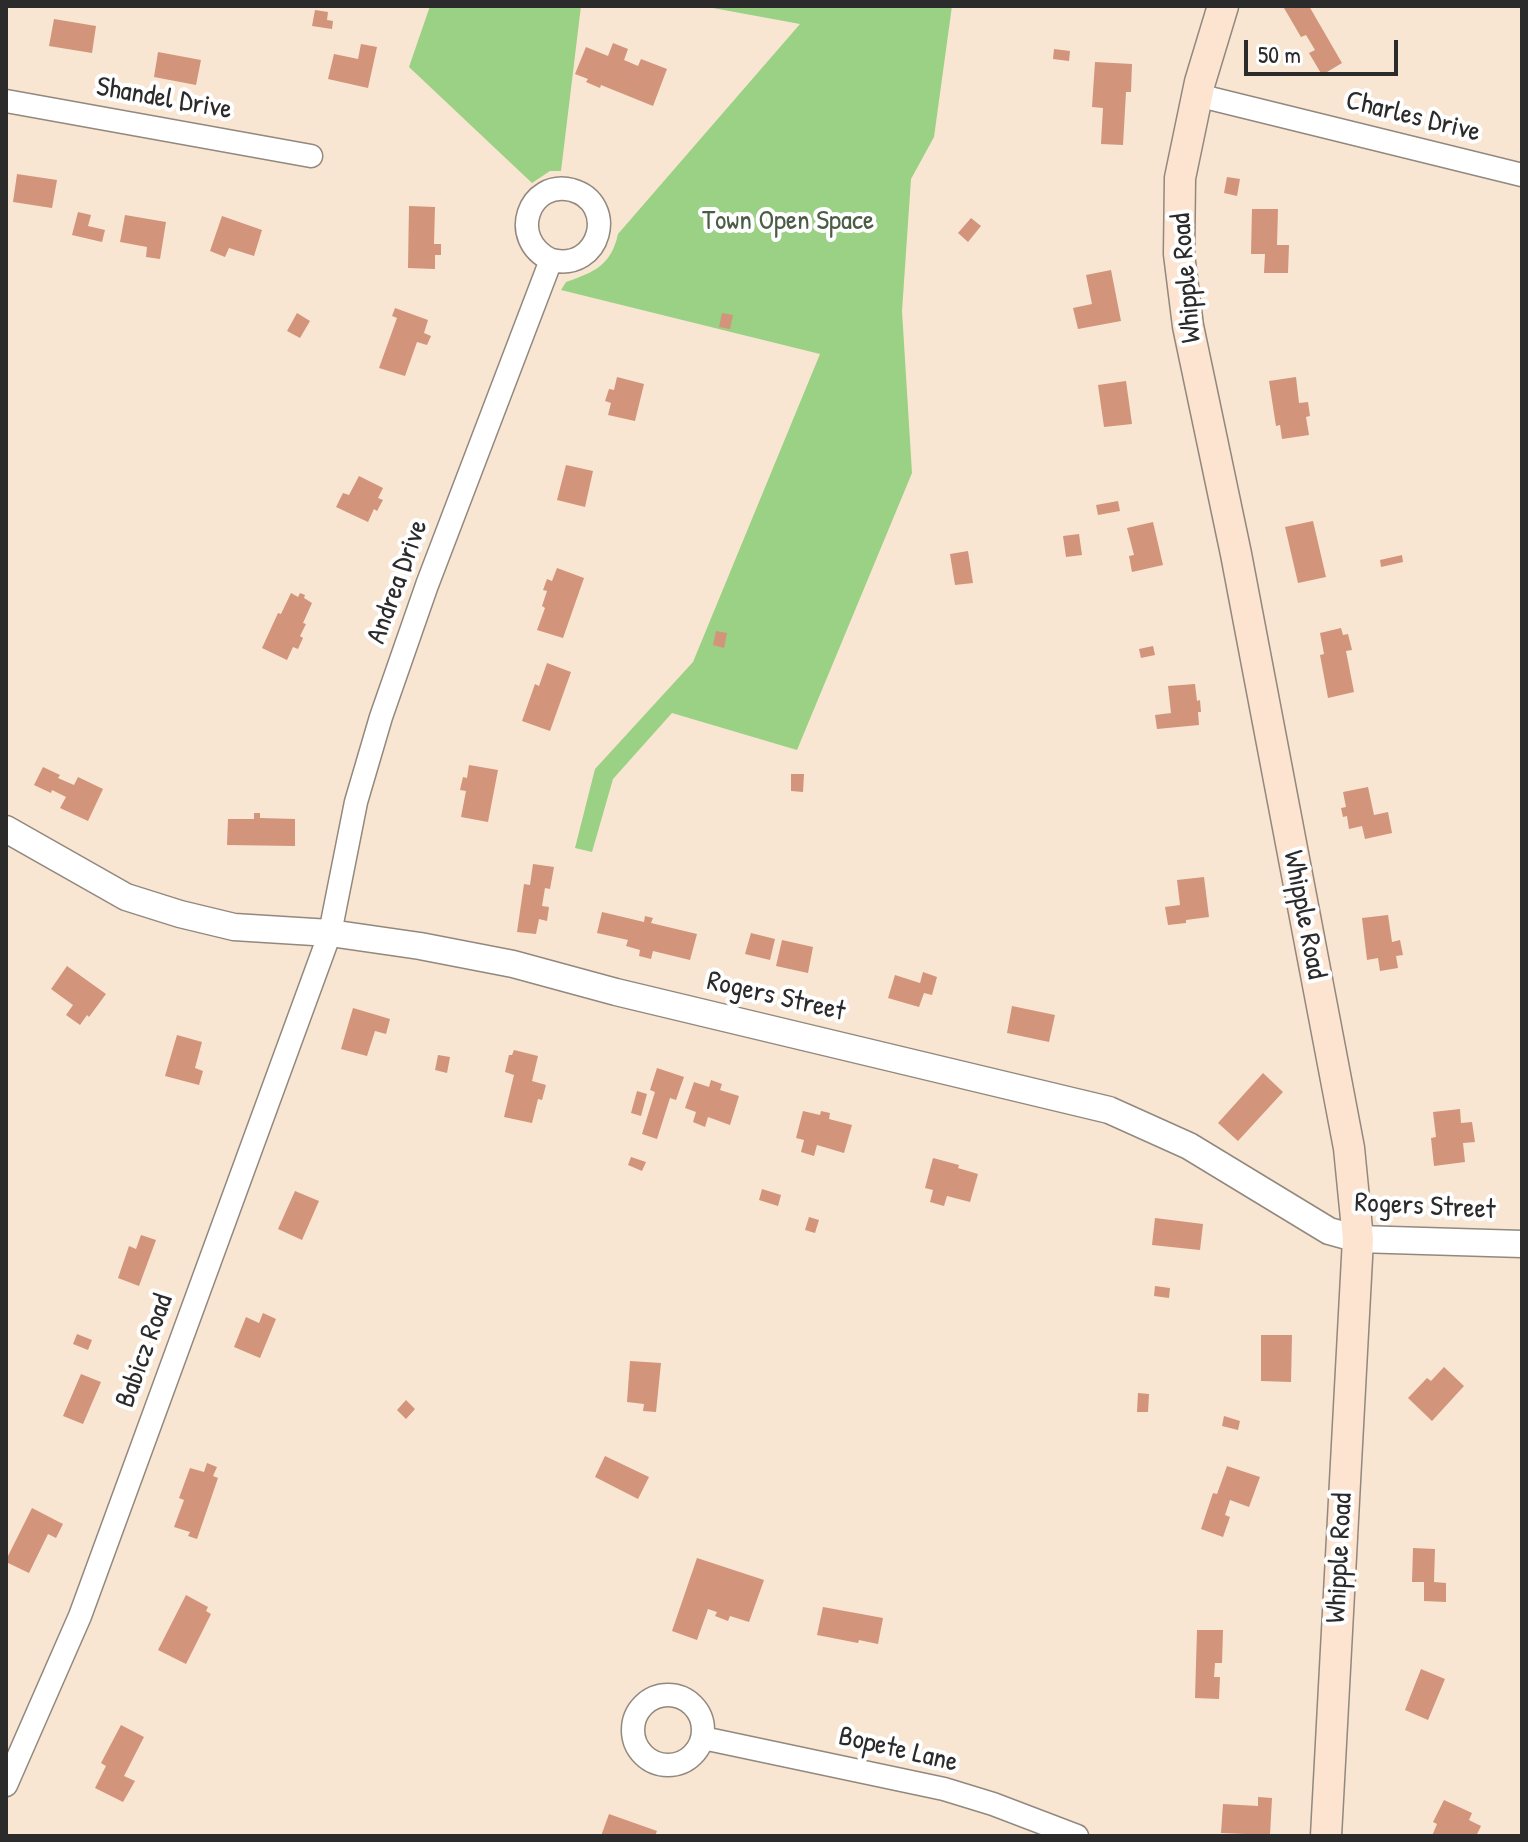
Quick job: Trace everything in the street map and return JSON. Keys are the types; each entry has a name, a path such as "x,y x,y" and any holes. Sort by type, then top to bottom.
{"main road":[{"name":"Whipple Road","path":"1223,6 1197,95 1180,178 1179,254 1188,326 1236,554 1349,1148 1358,1239 1326,1836"}],"street":[{"name":"Charles Drive","path":"1197,95 1522,175"},
{"name":"Shandel Drive","path":"6,101 311,156"},
{"name":"Andrea Drive","path":"330,933 356,802 381,717 427,585 551,260"},
{"name":"Rogers Street","path":"6,829 126,897 166,910 234,927 330,933 513,964 616,992 1104,1109 1189,1146 1329,1231 1358,1239 1522,1244"},
{"name":"Babicz Road","path":"6,1785 80,1616 330,933"},
{"name":"Bopete Lane","path":"703,1738 944,1789 1077,1836"}],"green space":[{"path":"430,6 581,6 561,171 550,171 532,183 409,67"},
{"name":"Town Open Space","path":"702,6 952,6 934,137 911,179 902,311 912,473 797,750 672,713 613,779 592,852 575,848 595,769 693,662 820,354 561,290 566,282 593,271 606,261 618,234 800,24"}],"building":[{"path":"1309,6 1342,63 1322,75 1309,53 1315,50 1306,35 1301,37 1284,8"},
{"path":"315,10 328,12 327,20 333,21 332,29 312,26"},
{"path":"54,19 96,26 92,53 49,46"},
{"path":"613,43 628,49 624,60 638,66 641,59 667,69 653,106 601,85 600,88 575,74 586,47 608,56"},
{"path":"361,44 377,47 368,88 328,79 334,54 358,59"},
{"path":"1054,49 1070,51 1069,61 1053,59"},
{"path":"158,52 201,60 196,85 154,77"},
{"path":"1095,62 1132,64 1131,92 1126,92 1123,145 1101,144 1103,108 1092,107"},
{"path":"17,174 57,180 52,208 13,202"},
{"path":"1227,177 1240,179 1237,196 1224,193"},
{"path":"409,206 435,207 434,244 441,244 441,255 435,255 435,269 408,268"},
{"path":"1252,209 1278,209 1277,245 1289,245 1288,273 1264,273 1265,254 1251,254"},
{"path":"78,212 91,215 88,226 105,230 102,242 72,235"},
{"path":"125,215 166,222 160,259 146,257 147,247 120,242"},
{"path":"222,216 262,230 254,256 229,248 225,257 210,251"},
{"path":"971,218 981,226 968,242 958,233"},
{"path":"1111,270 1121,321 1078,329 1073,308 1092,304 1086,275"},
{"path":"395,308 428,320 424,333 431,336 427,345 417,342 405,376 379,368 397,318 392,316"},
{"path":"297,313 310,321 300,338 287,331"},
{"path":"722,313 733,315 730,329 719,327"},
{"path":"617,377 644,384 635,421 608,415 611,403 605,401 609,389 614,390"},
{"path":"1296,377 1299,403 1308,402 1310,416 1306,417 1309,435 1282,439 1280,425 1276,426 1269,381"},
{"path":"1126,381 1132,424 1104,427 1098,385"},
{"path":"566,465 593,471 585,507 557,500"},
{"path":"359,476 383,488 378,498 383,500 368,522 336,507 343,493 349,495"},
{"path":"1118,501 1120,511 1098,515 1096,505"},
{"path":"1313,521 1326,577 1298,583 1285,527"},
{"path":"1153,522 1163,565 1132,572 1129,556 1134,555 1127,528"},
{"path":"1079,534 1082,555 1066,557 1063,536"},
{"path":"968,551 973,583 955,585 950,554"},
{"path":"1402,555 1403,562 1381,567 1380,560"},
{"path":"557,568 584,578 563,638 537,630 545,608 542,606 547,591 543,590 547,579 552,581"},
{"path":"291,593 298,597 300,593 305,595 304,598 312,603 303,623 306,624 300,636 303,638 298,649 293,647 287,660 262,648"},
{"path":"1341,628 1343,635 1348,634 1352,650 1346,651 1354,692 1328,698 1320,655 1324,654 1320,633"},
{"path":"716,631 727,633 724,648 713,645"},
{"path":"1153,646 1155,655 1141,658 1139,649"},
{"path":"547,663 571,672 550,731 522,721 535,684 539,686"},
{"path":"1195,684 1197,701 1200,700 1199,725 1157,729 1155,715 1171,713 1168,686"},
{"path":"469,765 498,770 488,822 461,817 466,791 460,790 463,777 467,778"},
{"path":"43,767 74,785 78,777 103,789 88,821 60,808 66,797 34,785"},
{"path":"791,774 804,774 803,792 791,791"},
{"path":"1368,787 1374,815 1388,812 1392,833 1365,839 1362,826 1349,829 1347,816 1343,817 1341,808 1346,807 1343,792"},
{"path":"254,813 260,813 260,818 295,819 295,846 227,845 228,819 254,819"},
{"path":"533,864 554,867 550,889 545,888 542,906 549,907 547,921 539,919 536,934 517,932 524,884 530,885"},
{"path":"1204,877 1209,917 1168,925 1165,907 1180,905 1177,880"},
{"path":"602,912 644,922 645,916 653,918 651,923 697,934 690,960 653,951 651,959 639,956 640,950 626,946 628,940 597,933"},
{"path":"1388,915 1392,942 1400,940 1403,955 1396,956 1398,968 1380,971 1378,958 1367,960 1362,918"},
{"path":"751,933 775,939 770,960 745,954"},
{"path":"782,940 813,947 808,973 776,966"},
{"path":"67,966 106,994 80,1025 66,1015 73,1005 51,989"},
{"path":"923,972 937,977 932,995 924,993 919,1007 888,998 895,975 920,983"},
{"path":"1012,1006 1055,1015 1049,1042 1007,1033"},
{"path":"353,1008 390,1019 386,1034 375,1031 367,1056 341,1049"},
{"path":"177,1035 202,1042 195,1068 203,1071 199,1085 165,1076"},
{"path":"514,1050 538,1056 532,1081 546,1085 542,1100 538,1099 532,1123 504,1117 514,1075 505,1072 509,1055"},
{"path":"438,1055 450,1057 447,1073 435,1070"},
{"path":"657,1068 684,1077 676,1100 670,1098 657,1139 642,1134 655,1092 650,1090"},
{"path":"1263,1073 1283,1092 1238,1141 1218,1123"},
{"path":"711,1080 722,1084 720,1090 739,1096 730,1125 708,1117 705,1127 693,1122 696,1112 685,1108 694,1082 709,1087"},
{"path":"637,1091 647,1094 641,1116 631,1113"},
{"path":"1460,1109 1461,1123 1472,1122 1475,1142 1463,1143 1465,1162 1434,1166 1431,1138 1436,1137 1433,1112"},
{"path":"803,1111 820,1115 821,1111 830,1113 829,1119 852,1125 844,1153 817,1145 814,1156 801,1152 804,1140 796,1138"},
{"path":"631,1157 646,1162 642,1171 628,1165"},
{"path":"933,1158 978,1174 970,1202 947,1196 944,1206 930,1202 933,1190 925,1188"},
{"path":"762,1189 781,1195 778,1206 759,1200"},
{"path":"295,1191 319,1201 302,1240 278,1229"},
{"path":"1482,1202 1484,1217 1467,1219 1465,1203"},
{"path":"809,1217 819,1220 815,1233 805,1230"},
{"path":"1155,1218 1203,1224 1200,1250 1152,1245"},
{"path":"141,1235 156,1240 139,1286 118,1278 129,1246 136,1249"},
{"path":"1155,1286 1170,1288 1169,1298 1154,1296"},
{"path":"263,1313 276,1319 260,1358 234,1347 246,1317 259,1323"},
{"path":"77,1334 92,1340 88,1350 73,1344"},
{"path":"1261,1335 1292,1335 1291,1382 1261,1381"},
{"path":"630,1361 661,1363 656,1412 643,1411 644,1404 627,1402"},
{"path":"1444,1367 1464,1386 1432,1421 1408,1398 1427,1378 1431,1381"},
{"path":"81,1374 101,1382 83,1424 63,1416"},
{"path":"1138,1393 1149,1394 1148,1412 1137,1412"},
{"path":"406,1400 415,1409 406,1419 397,1410"},
{"path":"1224,1416 1240,1421 1238,1430 1222,1426"},
{"path":"605,1456 649,1477 638,1499 595,1477"},
{"path":"207,1463 217,1467 213,1476 218,1478 197,1539 188,1536 190,1532 174,1527 184,1500 179,1498 190,1468 204,1472"},
{"path":"1227,1466 1260,1477 1249,1507 1230,1500 1225,1515 1230,1517 1223,1537 1201,1529 1213,1493 1217,1494"},
{"path":"32,1508 63,1524 56,1538 48,1534 29,1573 6,1560"},
{"path":"1413,1548 1435,1549 1434,1582 1446,1583 1446,1602 1424,1601 1424,1582 1412,1582"},
{"path":"697,1558 764,1580 749,1622 730,1616 728,1621 715,1616 717,1612 708,1609 697,1640 672,1631"},
{"path":"186,1595 208,1607 206,1611 211,1614 186,1664 158,1650"},
{"path":"823,1607 883,1618 878,1644 817,1635"},
{"path":"1197,1630 1223,1630 1222,1663 1215,1663 1214,1677 1220,1677 1219,1699 1195,1698"},
{"path":"1421,1669 1445,1679 1428,1720 1405,1710"},
{"path":"121,1725 144,1737 124,1776 135,1781 123,1802 95,1788 106,1766 101,1763"},
{"path":"1258,1797 1272,1798 1270,1835 1221,1833 1223,1804 1258,1806"},
{"path":"1444,1800 1472,1813 1469,1820 1481,1826 1476,1836 1432,1836 1437,1824 1433,1822"},
{"path":"609,1814 657,1831 655,1836 601,1836"}]}
